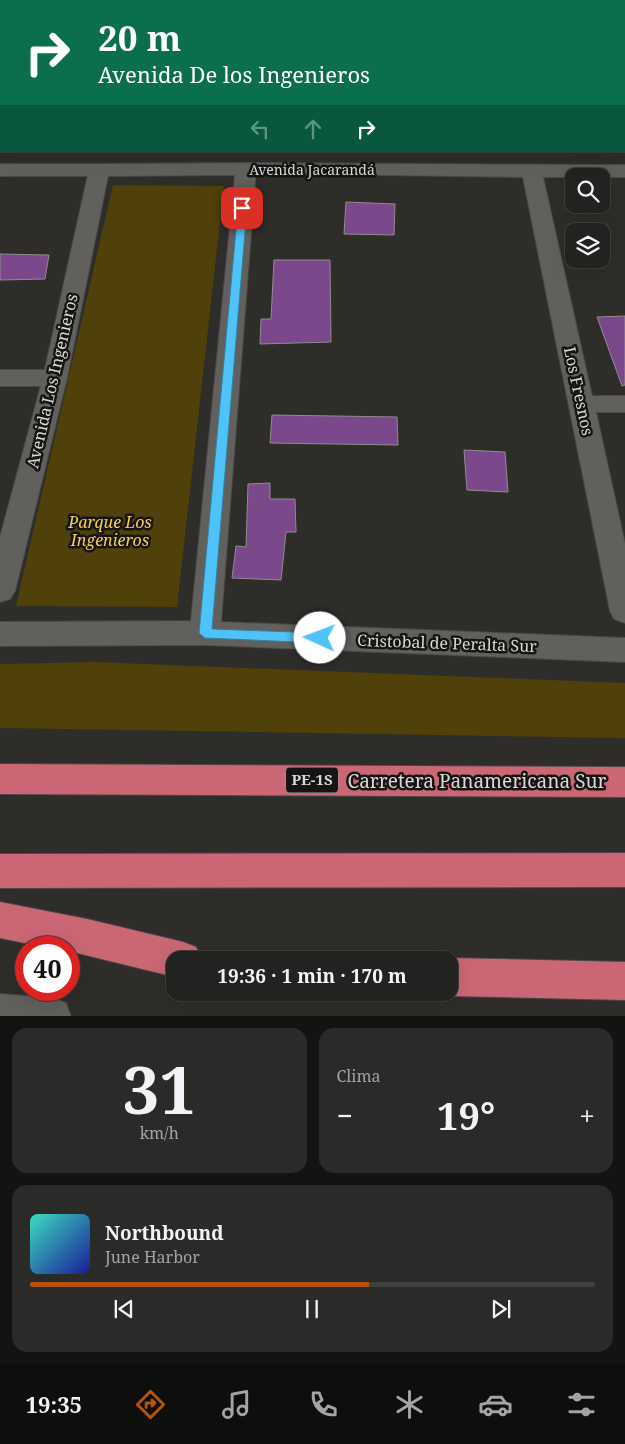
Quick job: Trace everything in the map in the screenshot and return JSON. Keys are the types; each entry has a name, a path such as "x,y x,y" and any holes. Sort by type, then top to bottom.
{"highway":[{"name":"Carretera Panamericana Sur","path":"0,779 625,782"},
{"path":"0,871 625,870"},
{"path":"0,920 87,937 166,956"},
{"path":"458,976 625,981"}],"street":[{"name":"Avenida Jacarandá","path":"0,170 99,170 156,160 200,160 246,169 625,171"},
{"path":"205,633 246,169"},
{"name":"Avenida Los Ingenieros","path":"0,591 55,378 99,170"},
{"name":"Los Fresnos","path":"532,171 625,611"},
{"path":"0,378 55,378"},
{"path":"582,404 625,404"},
{"name":"Cristobal de Peralta Sur","path":"0,634 205,633 625,650"},
{"path":"0,1013 52,1016"}],"green space":[{"name":"Parque Los Ingenieros","path":"113,185 224,186 177,607 16,606"},
{"path":"95,662 625,683 625,738 0,728 0,664"}],"building":[{"path":"346,202 395,204 394,235 344,234"},
{"path":"0,254 49,255 45,279 0,280"},
{"path":"274,260 330,260 331,342 260,344 261,319 271,319"},
{"path":"625,316 625,385 622,386 597,317"},
{"path":"272,415 397,417 398,445 270,443"},
{"path":"464,450 505,452 508,492 467,490"},
{"path":"270,483 270,499 295,499 296,532 286,532 281,580 232,578 236,546 246,547 248,484"}],"route":[{"path":"242,208 205,633 320,638"}]}
